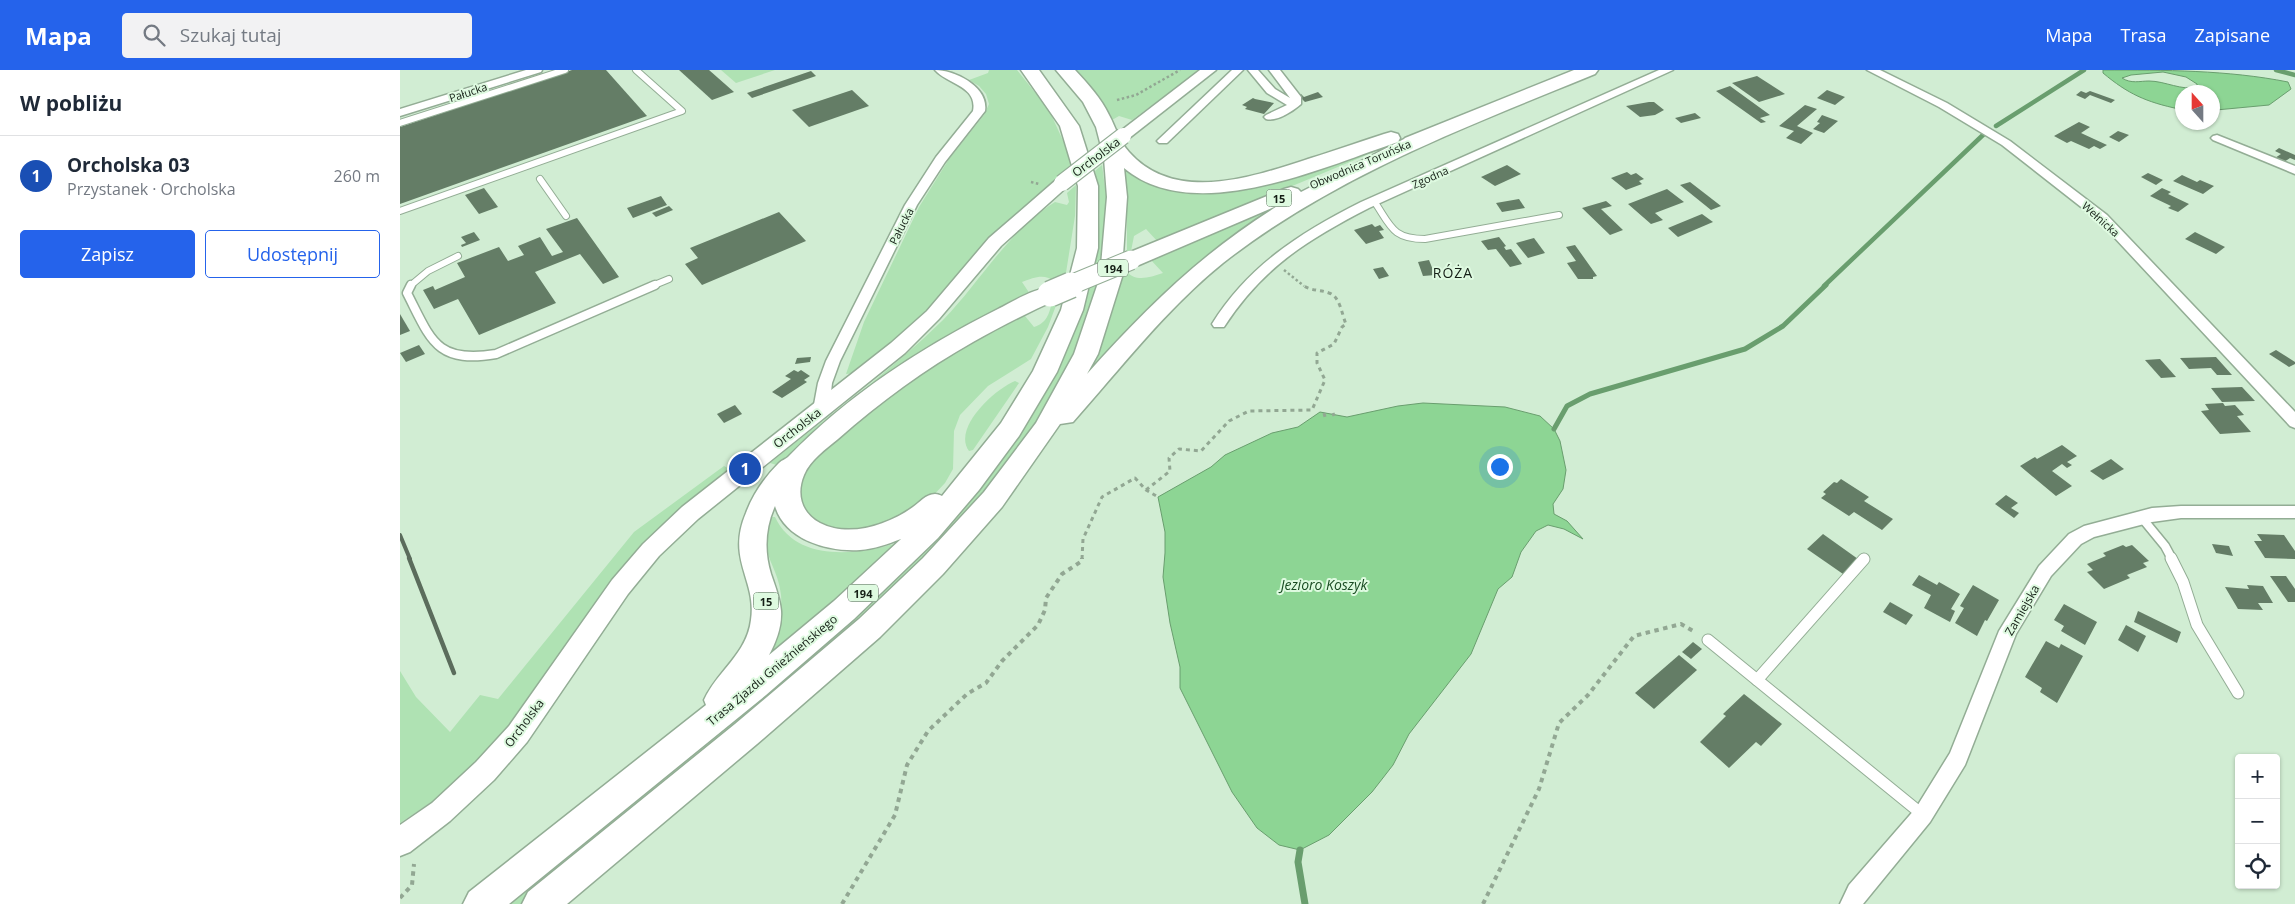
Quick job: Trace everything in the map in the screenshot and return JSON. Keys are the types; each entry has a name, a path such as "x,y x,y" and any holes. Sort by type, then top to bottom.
{"main road":[{"name":"Trasa Zjazdu Gnieźnieńskiego","path":"481,904 684,743 856,600 929,529 992,454 1038,386 1068,321 1083,273 1090,225 1089,195 1083,157 1062,111 1051,94 1030,70"},
{"name":"194","path":"1018,467 1042,432 1074,377 1092,338 1105,303 1114,266 1118,230 1116,185 1117,137 1105,124 1091,101 1065,70"},
{"name":"Obwodnica Toruńska","path":"806,454 879,390 928,356 984,324 1050,294 1589,70"},
{"path":"1117,137 1124,160 1151,177 1187,186 1231,187 1267,179 1516,99"},
{"name":"15","path":"540,904 787,700 885,614 965,533 1018,467 1146,323 1207,266 1251,233 1290,208 1384,156 1427,136"},
{"path":"806,454 793,470 787,492 789,508 801,525 815,534 832,538 851,540 875,537 904,527 920,517 1016,419"},
{"name":"15","path":"684,743 746,666 759,646 767,615 766,598 753,560 751,544 754,526 770,492 788,470 806,454"}],"street":[{"name":"Pałucka","path":"400,114 537,70"},
{"name":"Pałucka","path":"820,410 825,383 833,361 911,205 940,160 981,106 981,102 975,92 940,70"},
{"name":"Orcholska","path":"400,842 441,812 485,771 518,734 620,587 651,550 690,513 898,348 933,315 995,242 1062,183 1117,137 1209,70"},
{"path":"1163,141 1238,70"},
{"path":"1253,70 1273,92 1295,104"},
{"path":"1274,70 1295,97 1295,104"},
{"name":"Zgodna","path":"1219,324 1244,290 1270,264 1320,227 1668,70"},
{"name":"Wełnicka","path":"1872,70 1943,105 2006,143 2103,218 2293,418"},
{"path":"1270,117 1295,104"},
{"path":"2217,138 2295,170"},
{"name":"Zamiejska","path":"1851,904 1857,893 1923,815 1958,758 2008,631 2045,571 2075,539 2090,531 2142,518 2181,512 2295,512"}],"lane":[{"path":"400,123 565,70"},
{"path":"400,211 682,111 636,70"},
{"path":"540,179 566,216"},
{"path":"1374,201 1397,234 1408,239 1425,239 1559,215"},
{"path":"458,256 414,281 408,287 407,293 434,342 449,354 463,358 479,358 496,354 669,279"},
{"path":"2142,518 2165,546 2182,582 2197,625 2238,693"},
{"path":"1757,680 1864,559"},
{"path":"1708,640 1923,815"}],"path":[{"path":"1117,100 1136,95 1180,70"},
{"path":"1146,490 1170,471 1169,458 1174,453 1179,449 1201,451 1222,430 1229,420 1249,411 1312,410 1325,380 1317,363 1317,353 1338,340 1342,327 1346,324 1338,301 1332,293 1326,291 1318,292 1304,286 1284,270 1270,264"},
{"path":"1324,413 1325,417"},
{"path":"842,904 895,815 907,765 928,731 967,694 986,682 1002,662 1038,625 1045,610 1046,598 1062,574 1082,561 1083,539 1102,497 1135,478 1146,490 1158,498"},
{"path":"1483,904 1539,789 1560,723 1588,695 1634,636 1681,624 1708,640"},
{"path":"400,898 412,885 414,864"}],"shaded area":[{"path":"721,70 775,70 736,83"},
{"path":"989,70 1017,70 1049,110 1070,156 1076,164 1029,202 984,245 930,309 856,373 846,374 864,322 919,207 949,159 984,115 989,104 986,94 979,86 969,80 988,73"},
{"path":"1074,70 1200,70 1132,120 1119,116 1112,120 1094,91"},
{"path":"1398,142 1158,242 1146,229 1134,236 1131,251 1127,253 1127,201 1122,169 1146,181 1216,192 1232,191 1263,185"},
{"path":"1102,165 1108,210 1104,262 1095,266 1100,218 1095,171"},
{"path":"1076,185 1075,216 1065,279 1056,282 1052,279 1039,277 1022,282 1030,294 988,314 909,359 848,405 780,466 770,463 880,376 923,339 957,305 1023,227 1055,202 1067,205 1069,202 1067,193"},
{"path":"1293,198 1098,364 1094,362 1110,320 1123,272 1126,271 1130,275 1139,278 1163,273 1150,259"},
{"path":"1100,282 1078,345 1033,428 996,480 901,584 523,904 500,904 796,665 1063,356 1090,286"},
{"path":"1058,300 1048,327 1031,359 988,386 960,415 954,431 953,469 945,483 919,509 864,531 839,530 819,524 810,516 800,499 801,483 808,467 853,423 931,364 1018,317 1025,316 1034,327 1042,323 1047,318 1052,302"},
{"path":"1015,381 1019,383 973,450 969,451 965,442 966,431 978,410 997,392"},
{"path":"724,466 733,471 478,762 433,801 400,823 400,671 416,697 450,732 480,695 498,699 634,532"},
{"path":"771,517 775,517 785,532 797,542 828,552 862,551 894,544 897,547 767,659 777,628 781,603 779,584 767,551"}],"water":[{"path":"2103,70 2173,71 2242,75 2288,82 2291,89 2269,105 2220,110 2220,85 2197,85 2186,77 2163,72 2131,75 2122,78 2132,82 2155,81 2175,86 2175,108 2138,96 2103,73"},
{"name":"Jezioro Koszyk","path":"1423,403 1505,407 1540,416 1554,429 1560,441 1566,470 1563,489 1553,504 1554,514 1567,521 1583,539 1564,529 1548,525 1536,531 1521,552 1512,577 1498,589 1471,654 1409,734 1393,765 1372,792 1329,835 1300,850 1279,845 1257,828 1232,792 1180,688 1180,667 1170,623 1163,577 1165,532 1158,497 1211,467 1225,455 1272,433 1298,427 1320,412 1347,417 1398,406"}],"building":[{"path":"572,70 606,70 647,116 400,204 400,127"},
{"path":"679,70 709,70 734,92 712,100"},
{"path":"811,71 816,76 752,98 747,93"},
{"path":"1757,76 1785,94 1759,102 1732,83"},
{"path":"1730,86 1770,115 1760,118 1766,122 1761,123 1716,91"},
{"path":"852,90 869,106 809,127 792,110"},
{"path":"1827,90 1845,97 1835,105 1817,98"},
{"path":"2081,91 2086,93 2090,91 2115,100 2111,103 2090,95 2085,99 2076,95"},
{"path":"1318,92 1323,97 1305,102 1298,95 1301,94 1304,97"},
{"path":"1253,98 1274,103 1264,114 1245,109 1247,107 1242,105"},
{"path":"1654,102 1664,110 1655,115 1640,117 1626,106"},
{"path":"1805,105 1817,109 1797,126 1813,133 1801,144 1786,138 1794,131 1779,126"},
{"path":"1695,113 1701,118 1681,123 1675,118"},
{"path":"1822,115 1838,121 1824,133 1813,129 1820,123 1817,122"},
{"path":"2079,122 2090,127 2081,133 2107,145 2100,149 2094,146 2089,149 2071,141 2067,143 2054,136"},
{"path":"2118,131 2129,135 2119,142 2109,137"},
{"path":"2279,148 2295,155 2295,160 2290,158 2284,162 2275,158 2281,154 2275,151"},
{"path":"1507,165 1521,174 1495,186 1481,177"},
{"path":"1627,172 1631,175 1636,173 1644,179 1639,181 1642,184 1626,190 1611,178"},
{"path":"2148,173 2163,180 2156,185 2141,177"},
{"path":"2182,175 2197,182 2200,180 2214,186 2203,194 2173,181"},
{"path":"1690,182 1721,206 1711,210 1680,185"},
{"path":"484,188 498,207 479,214 465,195"},
{"path":"2162,188 2171,192 2168,194 2189,204 2178,212 2168,208 2171,206 2150,196"},
{"path":"1667,189 1684,202 1655,213 1663,220 1651,224 1628,204"},
{"path":"661,196 667,205 633,218 627,208"},
{"path":"1519,199 1525,208 1502,212 1496,203"},
{"path":"1606,201 1612,206 1601,209 1623,230 1610,235 1582,208"},
{"path":"669,206 673,210 656,217 652,213"},
{"path":"779,212 806,241 702,285 685,264 698,258 690,248"},
{"path":"1702,214 1713,222 1678,237 1668,228"},
{"path":"577,218 619,277 603,284 580,254 535,272 556,303 479,335 458,299 434,309 423,290 433,286 435,290 465,277 457,263 499,247 508,261 524,255 518,246 540,237 552,256 563,252 546,229"},
{"path":"1372,224 1375,227 1380,225 1384,230 1379,231 1384,238 1366,244 1354,230"},
{"path":"474,232 480,240 462,247 461,245 466,243 461,237"},
{"path":"2195,232 2225,247 2216,254 2185,239"},
{"path":"1499,237 1506,246 1504,247 1506,250 1511,249 1522,264 1510,267 1496,249 1488,250 1481,241"},
{"path":"1534,238 1545,253 1528,258 1516,243"},
{"path":"1575,245 1597,276 1593,277 1593,279 1578,279 1567,263 1576,261 1566,247"},
{"path":"1429,260 1435,275 1423,276 1418,262"},
{"path":"1383,267 1389,276 1379,279 1373,269"},
{"path":"400,314 410,331 400,335"},
{"path":"419,345 425,354 406,362 400,353"},
{"path":"2276,350 2295,362 2295,364 2289,367 2269,354"},
{"path":"811,357 810,362 795,364 797,358"},
{"path":"2216,357 2232,375 2217,375 2211,368 2189,369 2180,358"},
{"path":"2160,359 2176,377 2161,378 2145,360"},
{"path":"794,370 798,372 801,370 810,376 804,380 807,382 782,398 772,392 791,379 785,376"},
{"path":"2242,387 2255,401 2222,402 2211,388"},
{"path":"2223,403 2225,406 2235,405 2244,415 2237,416 2251,432 2220,434 2201,411 2209,410 2205,404"},
{"path":"735,405 742,414 724,423 717,414"},
{"path":"2062,445 2077,456 2067,462 2072,465 2067,468 2062,464 2052,471 2072,486 2056,496 2020,466"},
{"path":"2111,459 2124,469 2103,480 2090,471"},
{"path":"1841,479 1869,497 1864,501 1893,519 1882,530 1854,512 1849,516 1821,498 1826,494 1823,492 1834,482 1837,483"},
{"path":"2006,495 2018,503 2011,508 2019,513 2014,518 1995,504"},
{"path":"1823,534 1858,559 1843,574 1807,549"},
{"path":"2257,534 2284,535 2295,551 2295,559 2265,558 2254,541 2262,541"},
{"path":"2212,544 2229,546 2233,556 2216,553"},
{"path":"2123,545 2126,547 2132,545 2149,561 2143,563 2147,567 2127,575 2130,578 2104,589 2087,572 2093,570 2087,564 2106,556 2103,553"},
{"path":"1919,575 1937,585 1939,582 1960,594 1951,609 1955,611 1950,622 1924,608 1931,595 1912,585"},
{"path":"2270,576 2286,576 2295,589 2295,602 2288,602"},
{"path":"1973,585 1999,600 1987,621 1985,620 1977,636 1955,623 1964,608 1960,606"},
{"path":"2247,585 2263,586 2273,603 2258,603 2263,610 2238,609 2225,587 2249,589"},
{"path":"1890,602 1913,615 1906,625 1883,612"},
{"path":"2064,604 2097,622 2085,645 2061,631 2064,626 2054,620"},
{"path":"2138,611 2181,632 2177,643 2134,622"},
{"path":"2126,625 2146,636 2138,652 2118,640"},
{"path":"2046,641 2059,648 2061,644 2083,656 2057,703 2040,692 2042,688 2025,677"},
{"path":"1693,642 1702,649 1691,659 1682,652"},
{"path":"1679,655 1697,670 1654,709 1635,693"},
{"path":"1744,694 1782,724 1761,746 1756,742 1729,768 1700,742 1726,716 1723,714"}],"waterway":[{"path":"1996,126 2084,70"},
{"path":"2276,70 2295,75"},
{"path":"1824,286 1984,134"},
{"path":"1554,429 1567,406 1590,394 1745,349 1783,326 1826,285"},
{"path":"1300,850 1298,862 1305,904"}],"railway":[{"path":"400,535 410,559"},
{"path":"409,558 454,673"}],"place":[{"name":"Orcholska 03","path":"745,469"}],"district":[{"name":"RÓŻA","path":"1453,272"}]}
